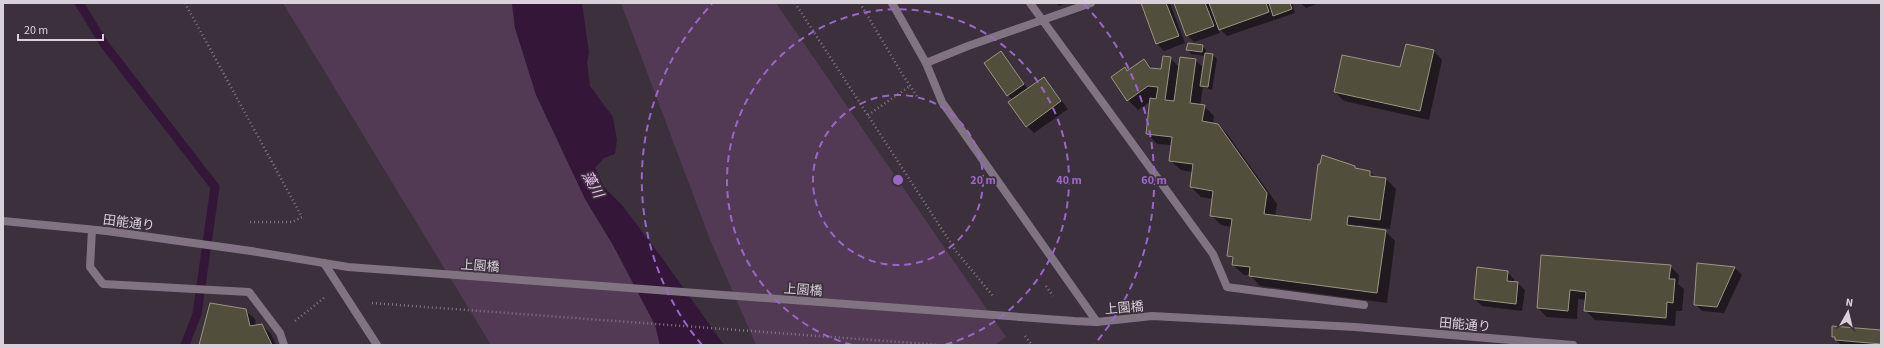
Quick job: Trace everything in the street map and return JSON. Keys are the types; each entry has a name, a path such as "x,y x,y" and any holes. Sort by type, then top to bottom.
{"street":[{"path":"892,3 926,63 942,102 1097,322"},
{"path":"1030,3 1213,254 1227,287 1364,304"},
{"path":"926,63 1091,3"},
{"name":"田能通り","path":"3,221 92,230 251,251"},
{"path":"92,230 90,267 103,284 249,292 280,333 284,345"},
{"name":"上園橋","path":"251,251 348,267 1074,321 1097,322 1152,316 1355,327"},
{"path":"324,263 377,345"},
{"name":"田能通り","path":"1355,327 1573,345"}],"path":[{"path":"185,3 302,217 292,222 247,222"},
{"path":"795,3 956,251 994,298"},
{"path":"868,115 910,86"},
{"path":"280,333 329,293"},
{"path":"372,303 940,345"},
{"path":"1022,333 1032,345"}],"shaded area":[{"path":"283,3 512,3 515,28 585,199 613,245 655,325 660,345 491,345"},
{"path":"621,3 776,3 1006,337 995,345 756,345 711,242"}],"water":[{"name":"藻川","path":"512,3 582,3 589,53 587,62 590,86 613,117 617,140 615,154 604,158 595,168 604,187 622,205 724,345 660,345 655,325 613,245 585,199 536,95 515,28"}],"building":[{"path":"1141,3 1166,3 1179,36 1156,44"},
{"path":"1174,3 1205,3 1214,26 1186,36"},
{"path":"1209,3 1266,3 1269,12 1219,30"},
{"path":"1269,3 1290,3 1292,9 1273,16"},
{"path":"1188,43 1203,45 1202,52 1186,50"},
{"path":"1406,44 1434,50 1420,111 1334,92 1342,55 1400,67"},
{"path":"1001,51 1024,84 1007,96 984,63"},
{"path":"1205,53 1213,54 1208,87 1200,86"},
{"path":"1163,56 1171,57 1165,100 1174,101 1180,57 1196,59 1190,103 1205,105 1202,121 1218,124 1267,193 1264,214 1311,220 1318,164 1320,164 1322,155 1355,166 1355,168 1370,171 1370,176 1386,178 1380,220 1348,216 1347,225 1386,230 1377,293 1249,276 1250,267 1232,265 1233,257 1227,256 1232,219 1210,216 1213,191 1190,187 1193,164 1169,161 1172,137 1146,134 1150,98 1156,99 1158,87 1148,86 1127,101 1111,77 1125,67 1127,71 1144,59 1150,68 1161,69"},
{"path":"1044,77 1061,101 1026,127 1008,102"},
{"path":"1541,255 1671,265 1669,279 1675,279 1673,303 1667,302 1666,318 1584,311 1586,292 1570,290 1568,311 1537,308"},
{"path":"1697,263 1735,267 1717,307 1694,305"},
{"path":"1477,267 1508,271 1507,281 1518,282 1516,304 1474,299"},
{"path":"210,303 246,309 250,326 262,324 272,345 199,345"},
{"path":"1832,326 1881,330 1881,344 1835,340 1835,337 1832,337"}],"waterway":[{"path":"79,3 105,45 215,187 197,314 185,345"}]}
